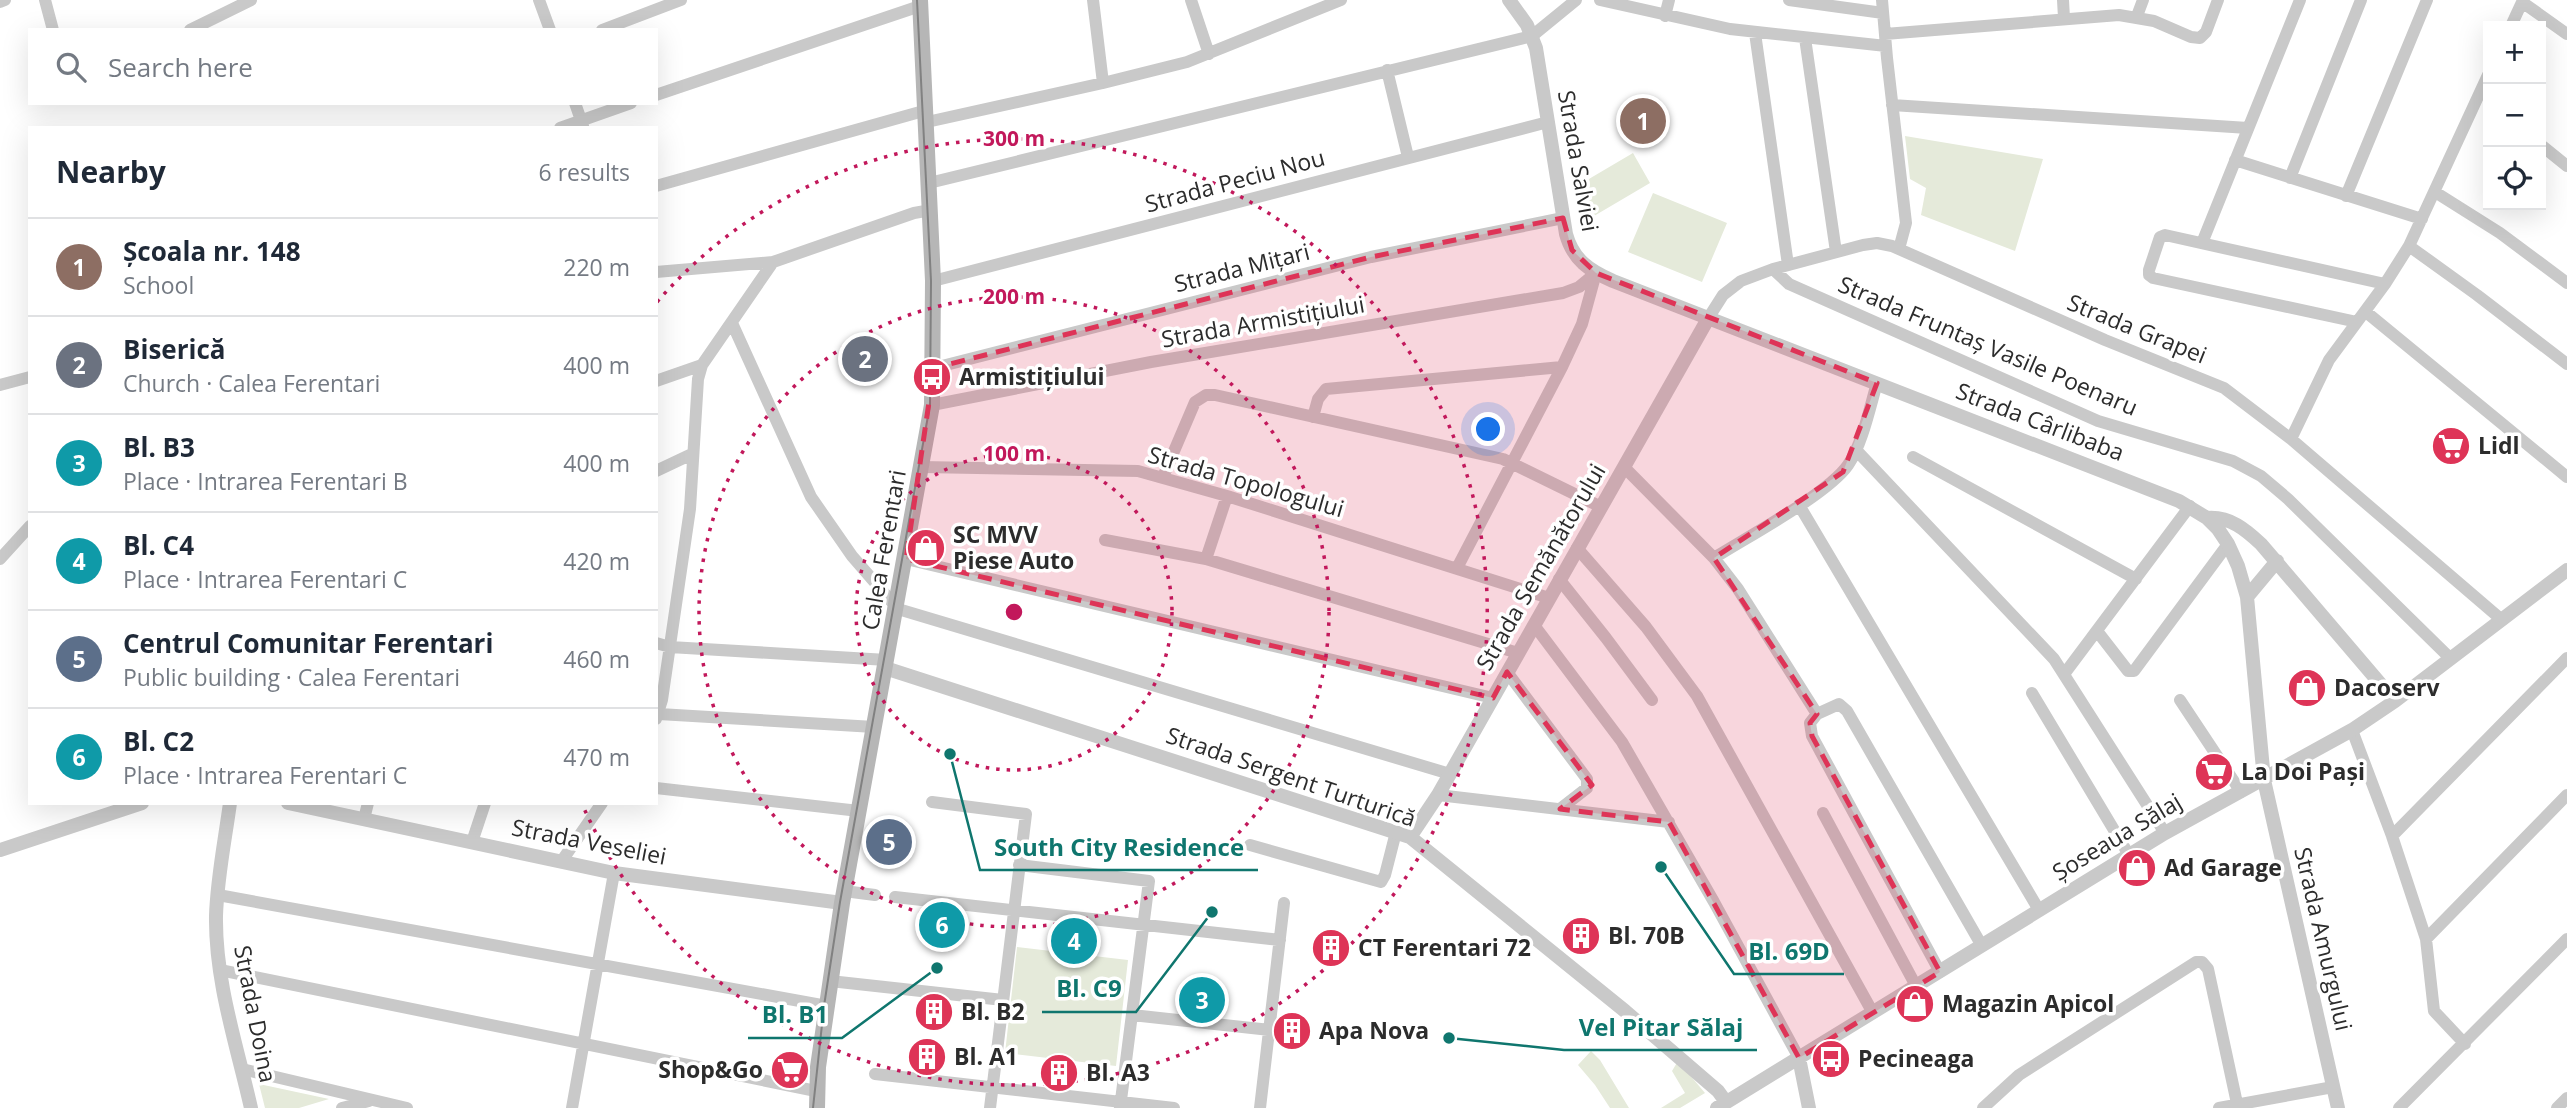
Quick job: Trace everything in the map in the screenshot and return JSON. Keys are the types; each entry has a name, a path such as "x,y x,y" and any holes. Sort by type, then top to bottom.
{"main road":[{"name":"Calea Ferentari","path":"816,1102 843,897 932,405 933,281 920,3"}],"street":[{"path":"0,2 5,0"},
{"path":"45,0 52,28"},
{"path":"194,28 251,0"},
{"path":"539,0 549,28"},
{"path":"607,28 681,0"},
{"path":"1093,0 1103,83"},
{"path":"1191,0 1209,54"},
{"path":"658,185 927,116 1103,83 1168,67 1209,54 1341,0"},
{"path":"1509,0 1532,36"},
{"path":"929,183 1532,36 1576,0"},
{"path":"1600,0 1665,16 1755,33 1805,38 1885,40 2064,18 2119,15 2137,16 2200,38 2208,29 2218,0"},
{"path":"1665,16 1669,0"},
{"path":"1788,0 1883,7 1906,223 1899,249"},
{"path":"2063,0 2064,18"},
{"path":"2137,16 2143,0"},
{"path":"2202,243 2300,0"},
{"path":"2290,178 2361,0"},
{"path":"2346,195 2427,0"},
{"path":"2513,21 2523,1 2567,34"},
{"path":"658,94 920,3"},
{"path":"1755,33 1788,265"},
{"name":"Strada Salviei","path":"1532,36 1563,218 1572,250 1582,264 1600,275"},
{"path":"1805,38 1836,252"},
{"path":"1387,70 1408,157"},
{"path":"2291,439 2329,360 2362,317 2409,246 2484,84"},
{"path":"576,105 582,124 626,105"},
{"path":"1892,105 2248,128"},
{"name":"Strada Peciu Nou","path":"933,281 1548,122"},
{"path":"2543,147 2567,166"},
{"path":"2235,160 2422,219"},
{"path":"2435,192 2500,233 2567,283"},
{"path":"658,272 773,262 930,210"},
{"name":"Strada Mițari","path":"934,368 1358,261 1563,218"},
{"path":"2385,284 2165,235 2160,237 2149,275 2202,289 2362,317 2567,477"},
{"name":"Strada Grapei","path":"1709,317 1723,295 1735,284 1773,269 1877,243 1899,249 2105,340 2208,380 2239,397 2501,620"},
{"path":"2409,246 2567,364"},
{"path":"658,711 690,509 696,393 702,365 773,262"},
{"name":"Strada Fruntaș Vasile Poenaru","path":"1773,269 1789,284 2098,421 2218,456 2246,467 2288,499 2450,658"},
{"path":"1457,568 1562,367 1600,275"},
{"name":"Strada Cârlibaba","path":"1600,275 2190,506 2207,518 2235,523 2277,561 2395,701"},
{"name":"Strada Armistițiului","path":"932,405 1151,362 1563,293 1600,275"},
{"name":"Strada Semănătorului","path":"1403,834 1438,795 1709,317"},
{"path":"732,323 811,497 845,547 896,608 912,615 1450,774"},
{"path":"658,381 702,365"},
{"path":"1313,417 1318,398 1326,388 1562,367"},
{"path":"0,385 28,378"},
{"path":"1714,558 1799,505 1843,472 1856,450 1877,383"},
{"path":"1163,477 1192,407 1200,397 1215,395 1512,462 1601,507"},
{"path":"1856,450 2054,659 2165,833"},
{"path":"658,470 692,454"},
{"path":"1913,457 2136,579"},
{"name":"Strada Topologului","path":"922,467 1124,470 1163,477 1549,598"},
{"path":"1624,467 1714,558 1738,589 1816,714"},
{"path":"1206,559 1227,496"},
{"path":"1799,505 2039,910"},
{"path":"2065,673 2190,506"},
{"name":"Strada Amurgului","path":"2207,518 2228,544 2247,597 2264,780 2338,1108"},
{"path":"3,554 28,528"},
{"path":"1105,540 1206,559 1518,653"},
{"path":"2097,631 2128,671 2134,671 2228,544"},
{"path":"1577,548 1646,628 1697,696 1873,1013"},
{"path":"906,559 1493,698"},
{"path":"2247,597 2277,561"},
{"name":"Șoseaua Sălaj","path":"1721,1105 2165,833 2352,730 2395,701 2567,570"},
{"path":"1559,579 1652,700"},
{"path":"1534,625 1622,742 1669,822 1799,1058 1809,1108"},
{"name":"Strada Sergent Turturică","path":"658,644 670,647 886,664 1403,834 1636,1020 1718,1091 1721,1105"},
{"path":"2392,836 2567,658"},
{"path":"1507,673 1587,779 1587,788 1560,809"},
{"path":"2032,693 2129,855"},
{"path":"2180,700 2241,792"},
{"path":"1940,972 1812,736 1810,723 1816,714 1839,704 1847,711 1982,946"},
{"path":"658,716 874,727"},
{"path":"2352,730 2392,836 2426,939 2434,1011 2465,1044"},
{"path":"658,788 859,811"},
{"path":"1438,795 1669,822"},
{"path":"2426,939 2567,795"},
{"path":"932,802 1026,814 990,1108"},
{"path":"0,850 136,805"},
{"name":"Strada Doina","path":"230,805 216,933 220,970 251,1108"},
{"name":"Strada Veseliei","path":"297,805 614,873 814,897 843,897"},
{"path":"363,819 367,805"},
{"path":"472,842 484,805"},
{"path":"561,862 600,805"},
{"path":"1823,813 1916,986"},
{"path":"1250,845 1381,882 1403,834"},
{"path":"1019,865 1149,881 1121,1105"},
{"path":"572,1108 614,873"},
{"path":"218,895 827,1006"},
{"path":"843,897 875,895"},
{"path":"895,897 1280,940"},
{"path":"1260,1108 1284,903"},
{"path":"2399,1108 2567,939"},
{"path":"1983,1108 2019,1075 2196,962 2202,962 2208,969 2238,1106"},
{"path":"220,970 584,1044 816,1102"},
{"path":"830,981 1003,1000"},
{"path":"1132,1014 1270,1030"},
{"path":"242,1069 407,1108"},
{"path":"875,1074 1121,1105 1174,1108"},
{"path":"2219,1108 2333,1087"},
{"path":"2557,1108 2567,1098"},
{"path":"342,1108 373,1100"}],"highlighted area":[{"path":"1563,218 1572,250 1596,273 1877,383 1843,472 1714,558 1817,714 1810,723 1812,736 1940,972 1799,1058 1669,822 1560,809 1592,785 1507,672 1493,698 906,559 934,368 1371,257"}],"green space":[{"path":"1905,136 2043,159 2015,251 1921,215 1926,188 1910,179"},
{"path":"1633,153 1650,183 1594,216 1577,186"},
{"path":"1653,193 1727,223 1702,282 1628,252"},
{"path":"1017,947 1128,960 1116,1066 1005,1053"},
{"path":"1591,1051 1600,1060 1629,1108 1610,1108 1578,1065"},
{"path":"1678,1061 1705,1093 1680,1108 1661,1108 1685,1093 1672,1071"},
{"path":"259,1084 329,1099 299,1108 265,1108"}],"tram line":[{"path":"813,1108 824,1006 840,902 930,405 931,281 917,0"}],"place":[{"name":"Școala nr. 148","path":"1643,121"},
{"name":"Biserică","path":"865,359"},
{"name":"Armistițiului","path":"932,377"},
{"name":"Lidl","path":"2451,446"},
{"name":"SC MVV Piese Auto","path":"926,548"},
{"name":"Dacoserv","path":"2307,688"},
{"name":"South City Residence","path":"950,754"},
{"name":"La Doi Pași","path":"2214,772"},
{"name":"Centrul Comunitar Ferentari","path":"889,842"},
{"name":"Bl. 69D","path":"1661,867"},
{"name":"Ad Garage","path":"2137,868"},
{"name":"Bl. C9","path":"1212,912"},
{"name":"Bl. C2","path":"942,925"},
{"name":"Bl. 70B","path":"1581,936"},
{"name":"Bl. C4","path":"1074,941"},
{"name":"CT Ferentari 72","path":"1331,948"},
{"name":"Bl. B1","path":"937,968"},
{"name":"Bl. B3","path":"1202,1000"},
{"name":"Magazin Apicol","path":"1915,1004"},
{"name":"Bl. B2","path":"934,1012"},
{"name":"Apa Nova","path":"1292,1031"},
{"name":"Vel Pitar Sălaj","path":"1449,1038"},
{"name":"Bl. A1","path":"927,1057"},
{"name":"Pecineaga","path":"1831,1059"},
{"name":"Shop&Go","path":"790,1070"},
{"name":"Bl. A3","path":"1059,1073"}]}
